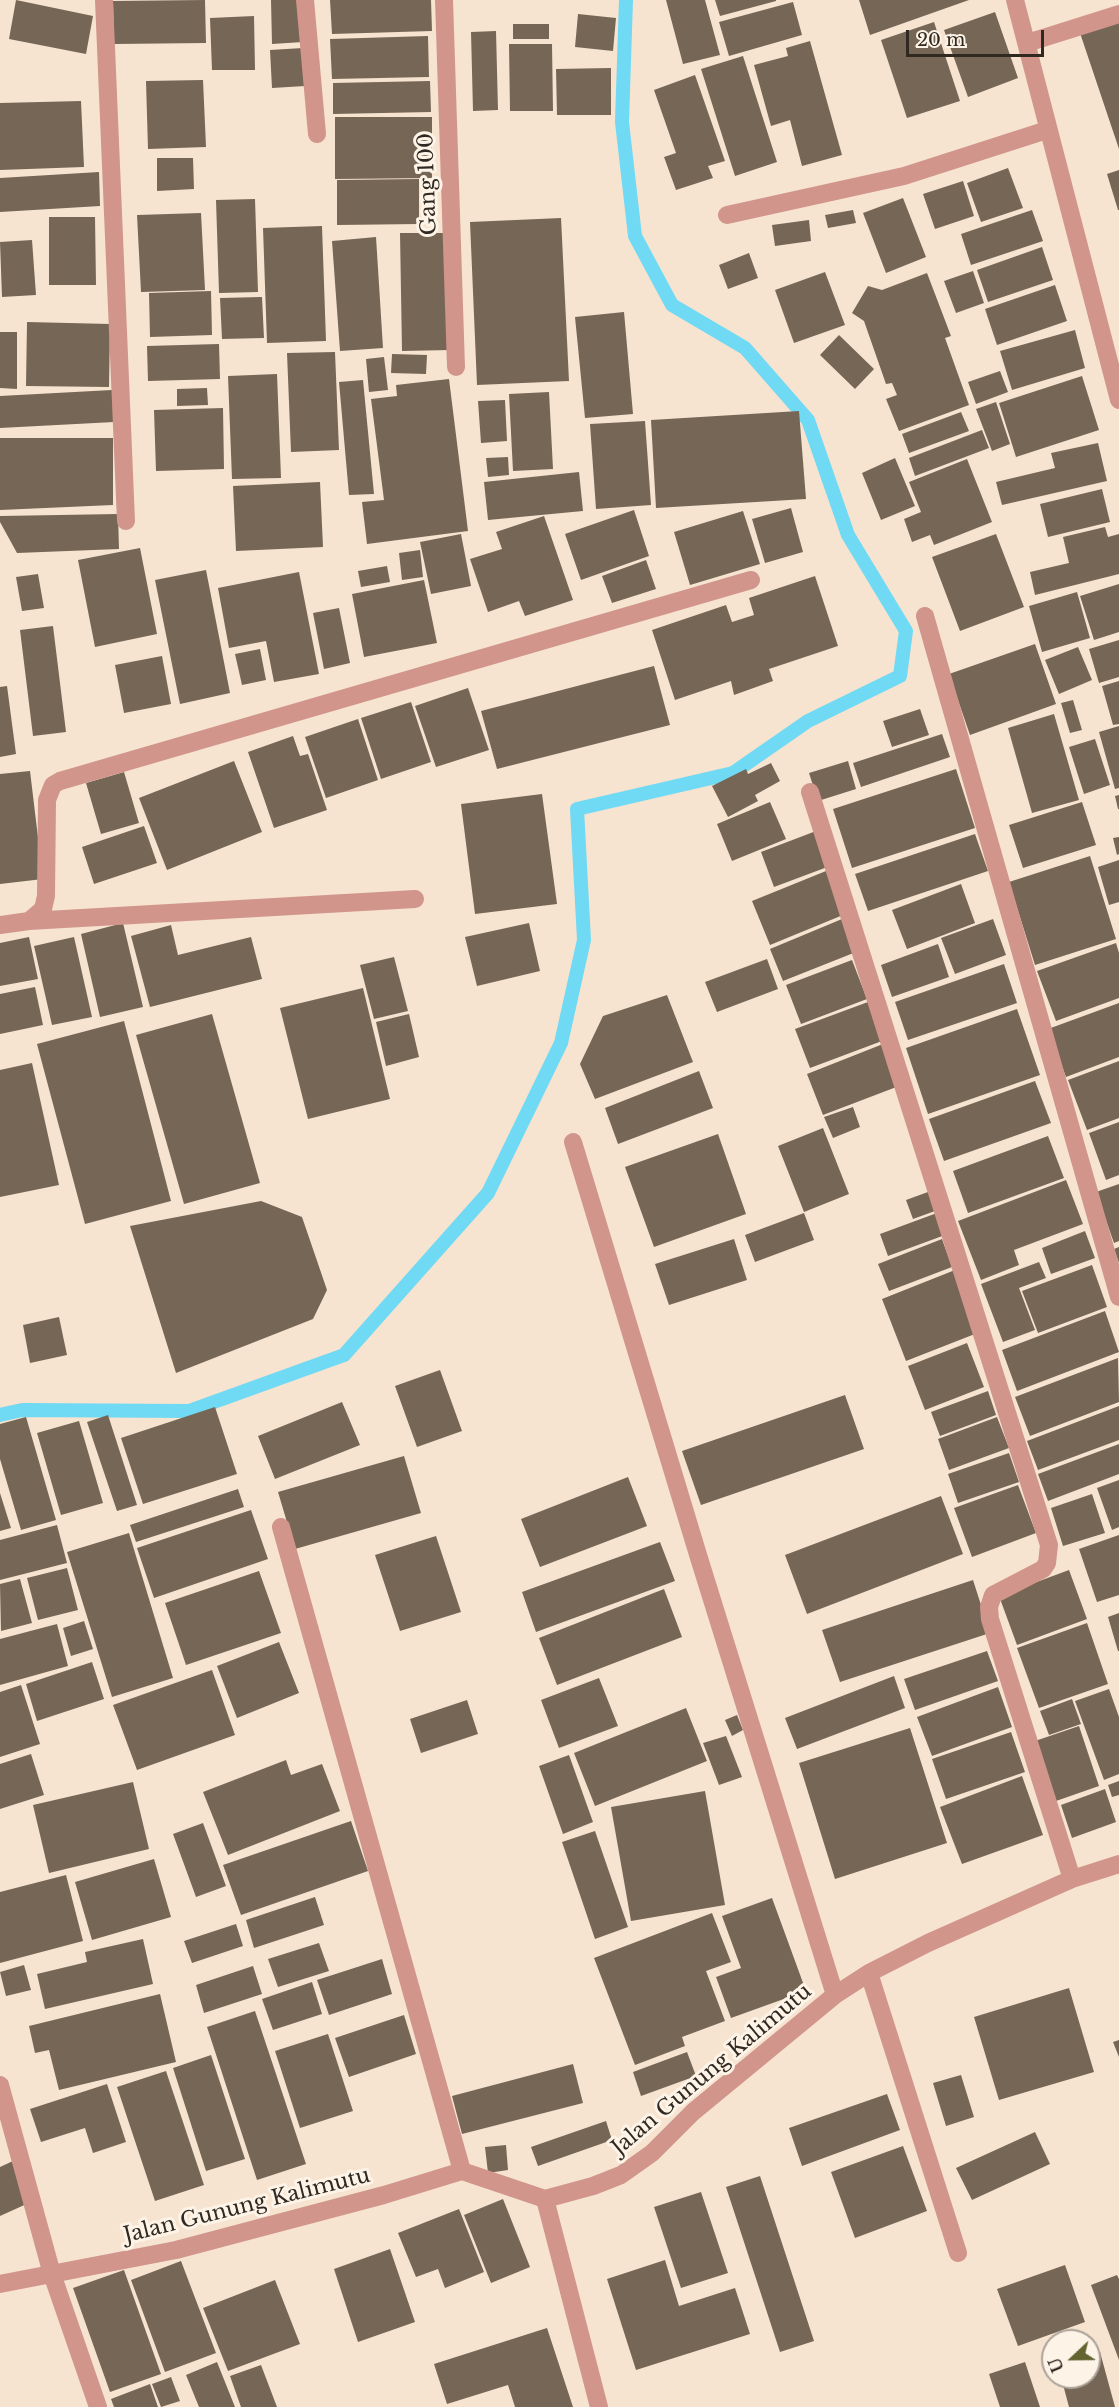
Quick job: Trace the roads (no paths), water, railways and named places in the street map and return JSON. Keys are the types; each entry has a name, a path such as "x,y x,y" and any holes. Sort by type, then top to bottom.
{"street":[{"path":"104,0 126,521"},
{"path":"305,0 316,134"},
{"name":"Gang 100","path":"444,0 456,367"},
{"path":"1015,0 1119,400"},
{"path":"1027,44 1119,14"},
{"path":"727,215 904,176 1047,130"},
{"path":"29,921 43,909 45,902 47,800 53,785 60,781 750,580"},
{"path":"925,616 1119,1297"},
{"path":"810,792 1049,1545 1047,1563 1043,1569 993,1595 989,1606 990,1618 1072,1879"},
{"path":"0,925 29,921 415,899"},
{"path":"573,1142 835,1995"},
{"path":"281,1527 462,2171 545,2199 599,2407"},
{"name":"Jalan Gunung Kalimutu","path":"545,2199 621,2175 652,2153 693,2112 835,1995 869,1973 928,1943 1072,1879 1119,1864"},
{"path":"869,1973 958,2253"},
{"path":"0,2085 52,2274 98,2407"},
{"name":"Jalan Gunung Kalimutu","path":"0,2284 176,2250 462,2171"}],"waterway":[{"path":"0,1415 22,1410 189,1411 344,1355 488,1193 561,1043 584,940 577,809 733,773 808,721 900,676 906,631 848,535 808,420 745,348 672,305 635,236 622,122 626,0"}]}
